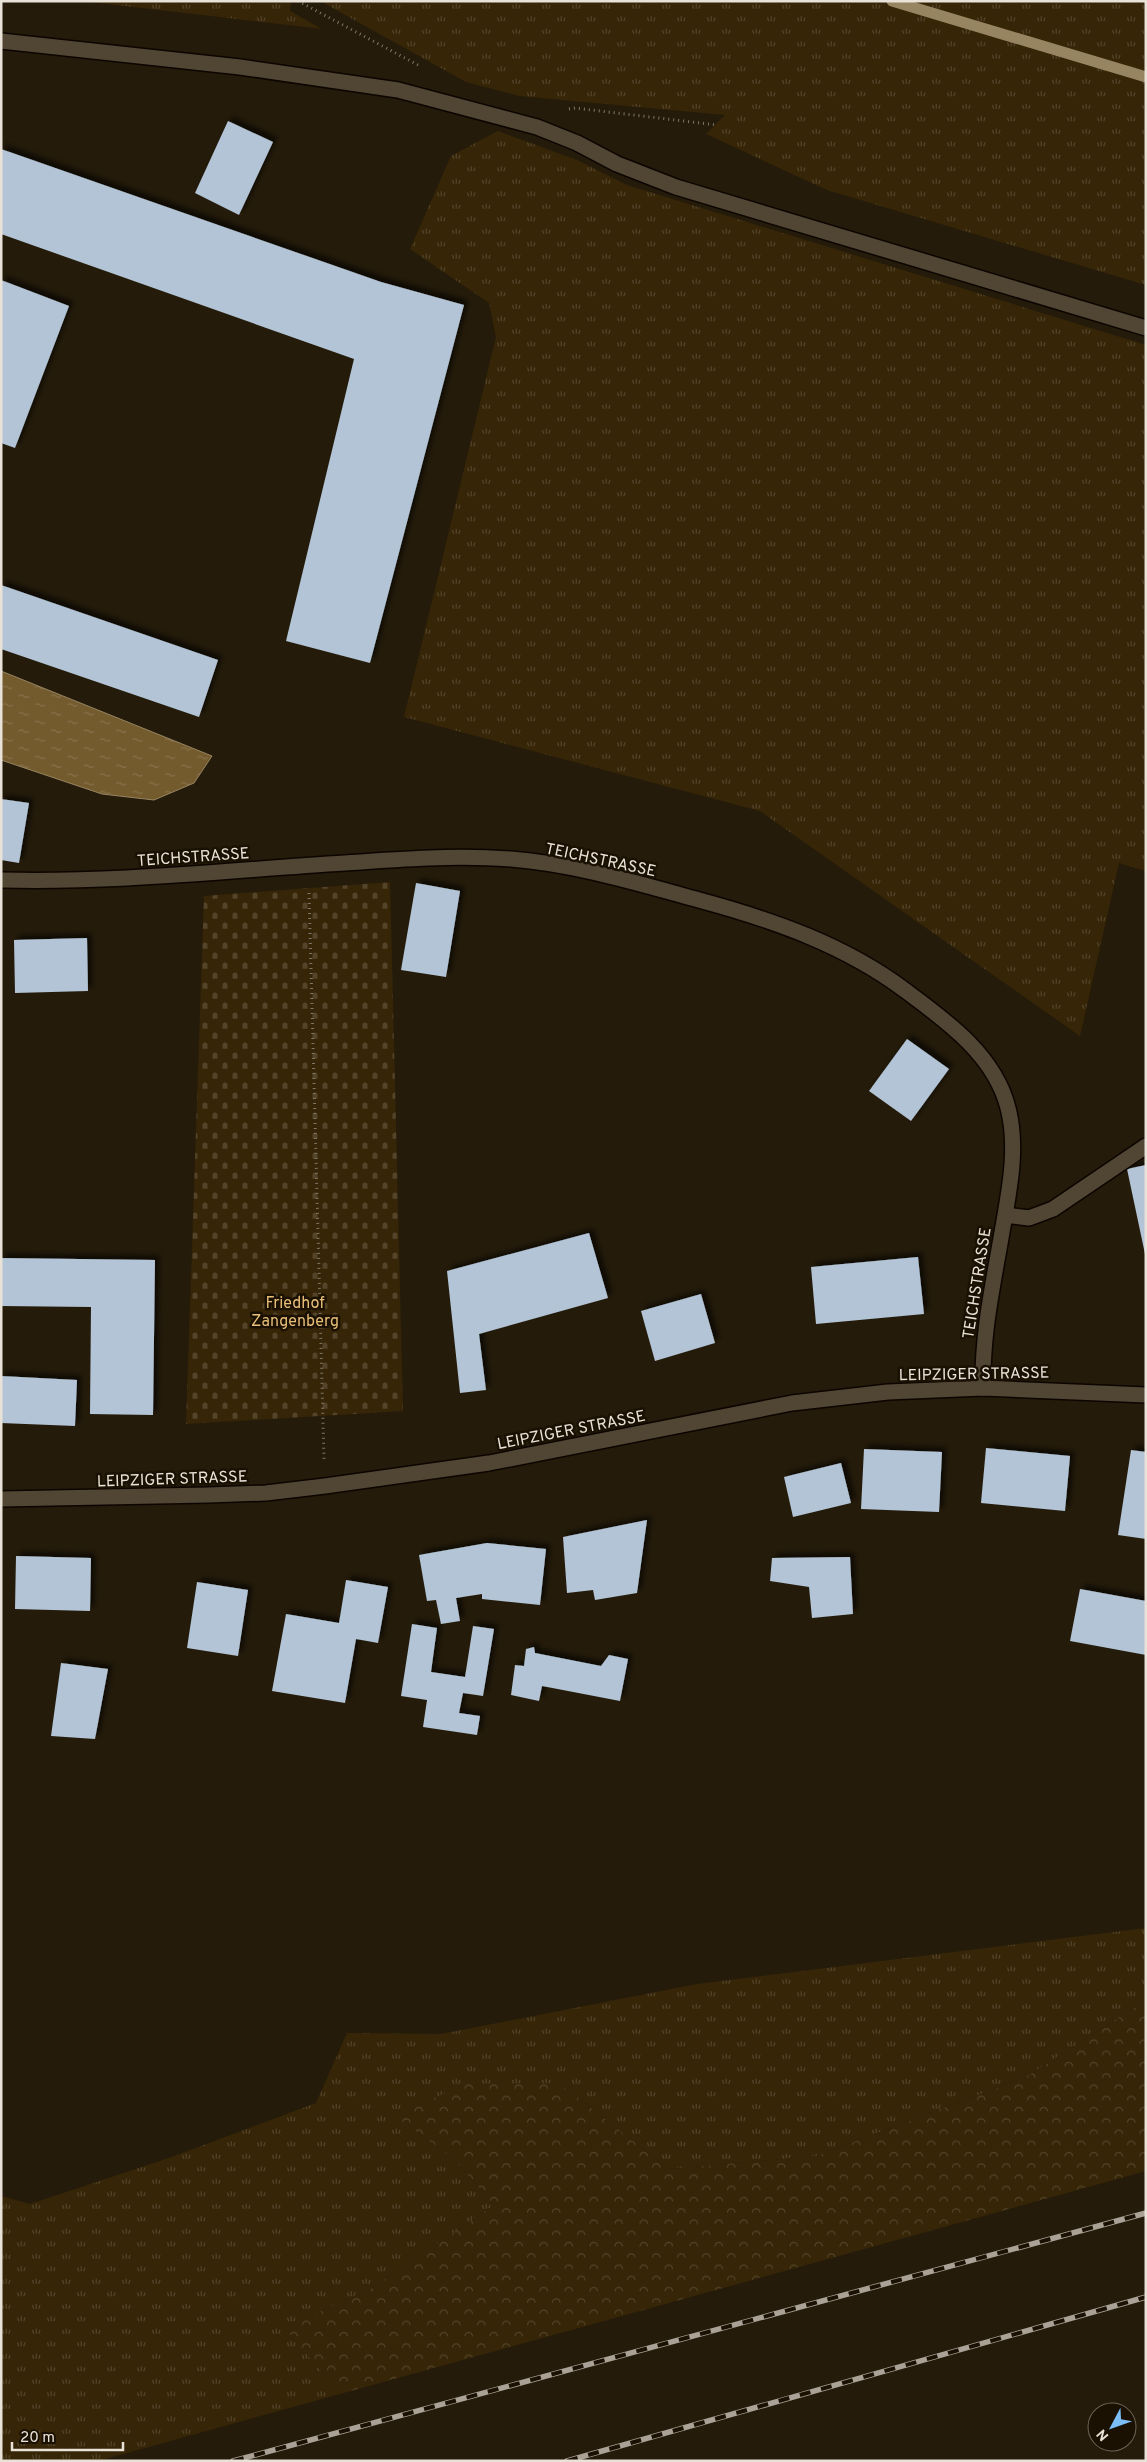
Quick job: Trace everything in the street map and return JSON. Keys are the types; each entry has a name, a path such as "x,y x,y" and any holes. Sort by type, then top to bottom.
{"street":[{"path":"1,41 240,67 398,90 537,127 577,143 624,167 676,187 1146,328"},
{"name":"TEICHSTRASSE","path":"1,880 40,881 153,877 459,857 514,859 566,866 610,876 744,912 807,936 870,966 930,1009 983,1058 1002,1091 1012,1128 1013,1149 1005,1215 983,1341 983,1388"},
{"name":"TEICHSTRASSE","path":"1005,1215 1029,1218 1053,1208 1146,1146"},
{"name":"LEIPZIGER STRASSE","path":"1,1499 218,1495 266,1493 325,1486 489,1463 792,1403 888,1392 983,1388 1146,1395"}],"path":[{"path":"298,1 422,68"},
{"path":"537,127 552,114 575,108 717,125"},
{"path":"310,907 325,1486"}],"green space":[{"path":"82,1 291,1 290,11 322,29"},
{"path":"320,1 1146,1 1146,285 827,190 706,134 725,115 519,96 466,82"},
{"path":"498,131 577,160 627,185 1146,345 1146,871 1119,863 1080,1036 760,811 404,717 496,337 489,303 410,249 451,156"},
{"name":"Friedhof Zangenberg","path":"390,882 403,1411 186,1424 204,896"},
{"path":"1146,1928 1146,2000 1026,2077 816,2156 669,2169 559,2083 397,2117 454,2159 494,2205 369,2290 285,2327 340,2394 98,2461 1,2461 1,2196 30,2204 166,2159 316,2103 347,2033 441,2034 697,1984"},
{"path":"1146,2000 1146,2171 340,2394 284,2327 369,2290 494,2205 454,2159 396,2117 463,2084 559,2083 669,2169 816,2156 1026,2077"}],"water":[{"path":"1,671 212,756 194,783 154,800 102,794 1,760"}],"building":[{"path":"228,121 273,142 239,215 195,193"},
{"path":"1,149 381,282 464,305 370,663 286,641 354,359 1,234"},
{"path":"1,280 69,306 15,448 1,443"},
{"path":"1,585 218,660 199,717 1,649"},
{"path":"1,799 29,803 19,863 1,860"},
{"path":"416,883 460,891 446,977 401,970"},
{"path":"87,938 88,991 15,993 14,940"},
{"path":"907,1039 949,1069 911,1121 869,1091"},
{"path":"1146,1165 1146,1254 1145,1254 1127,1169"},
{"path":"589,1233 608,1298 479,1334 486,1390 460,1393 447,1271"},
{"path":"918,1257 924,1314 816,1324 811,1267"},
{"path":"1,1258 155,1260 153,1415 90,1414 91,1307 1,1306"},
{"path":"701,1294 715,1343 655,1361 641,1311"},
{"path":"1,1376 77,1380 75,1426 1,1423"},
{"path":"986,1448 1070,1456 1065,1511 981,1503"},
{"path":"864,1449 942,1452 939,1512 861,1509"},
{"path":"1131,1450 1146,1452 1146,1539 1118,1535"},
{"path":"841,1463 851,1503 793,1517 784,1477"},
{"path":"647,1520 637,1593 595,1600 593,1590 567,1593 563,1537"},
{"path":"487,1543 546,1549 540,1605 482,1599 482,1594 456,1598 460,1621 441,1624 436,1600 427,1601 419,1555"},
{"path":"16,1556 91,1558 90,1611 15,1609"},
{"path":"850,1557 853,1614 812,1618 809,1587 770,1581 772,1558"},
{"path":"346,1580 388,1587 378,1643 356,1639 345,1703 272,1691 286,1614 339,1623"},
{"path":"197,1582 248,1590 238,1656 187,1648"},
{"path":"1080,1589 1146,1601 1146,1655 1070,1641"},
{"path":"412,1624 437,1628 431,1672 465,1677 473,1626 494,1629 483,1696 463,1693 459,1713 480,1716 477,1735 423,1727 427,1700 401,1696"},
{"path":"534,1647 535,1653 601,1666 609,1655 628,1659 620,1701 542,1686 539,1701 511,1695 515,1665 524,1666 526,1649"},
{"path":"61,1663 108,1669 95,1739 51,1736"}],"waterway":[{"path":"892,1 1146,77"}],"railway":[{"path":"233,2461 1146,2213"},
{"path":"567,2461 1146,2297"}]}
